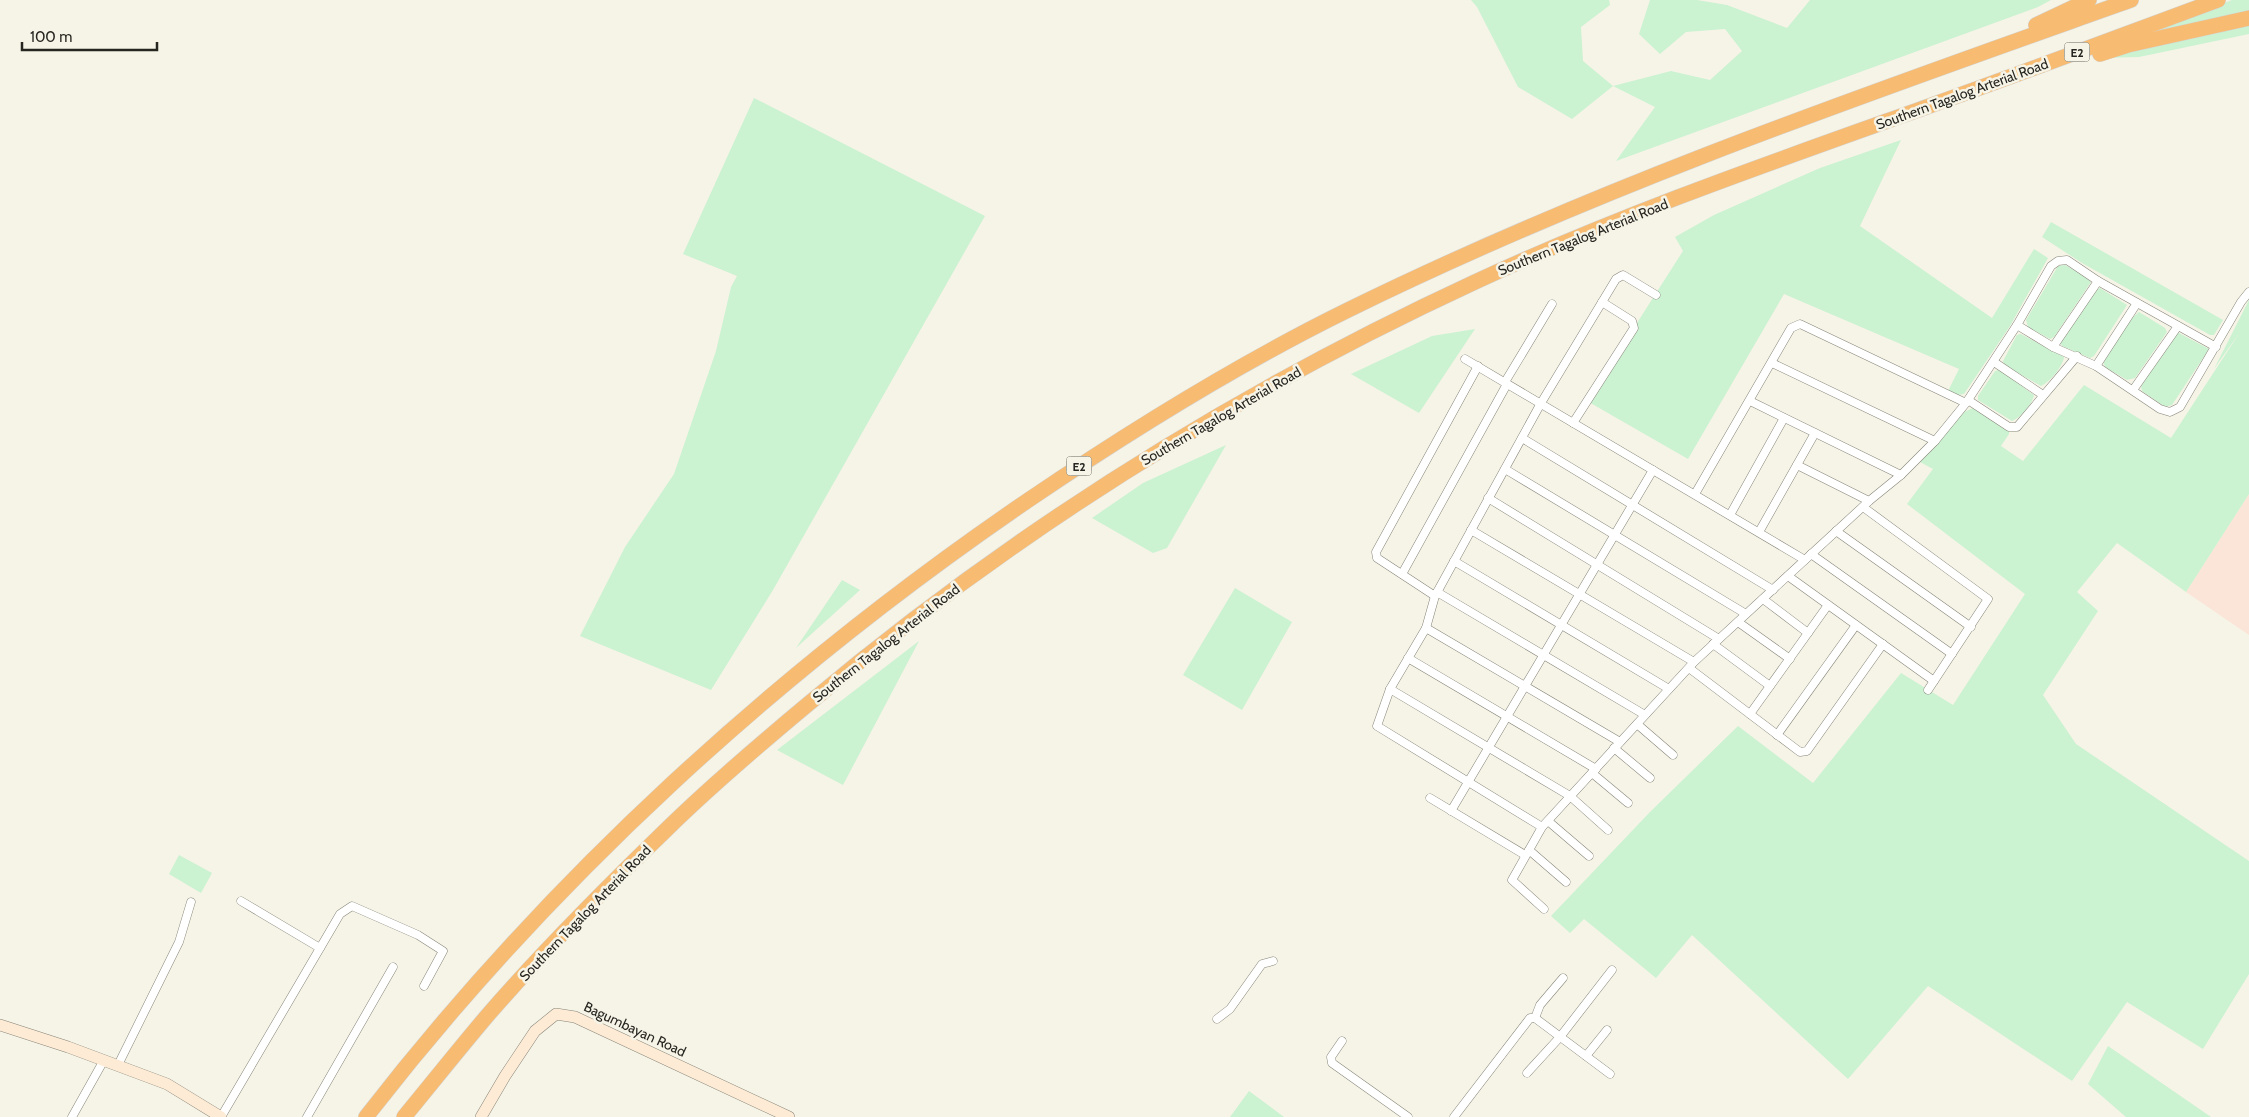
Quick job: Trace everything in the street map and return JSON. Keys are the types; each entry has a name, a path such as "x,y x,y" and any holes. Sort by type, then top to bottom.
{"highway":[{"path":"1958,62 2089,0"},
{"name":"Southern Tagalog Arterial Road","path":"366,1117 471,990 553,900 730,730 846,633 952,552 1092,457 1242,366 1347,311 1461,258 1613,192 1752,136 2131,0"},
{"name":"Southern Tagalog Arterial Road","path":"404,1117 491,1012 571,926 670,825 739,763 860,660 965,580 1109,482 1254,395 1362,337 1478,280 1761,165 1936,104 2218,0"},
{"path":"1936,104 2128,45 2249,18"}],"street":[{"path":"1544,910 1512,880 1545,824 1691,665 1836,531 1901,475 1934,441 1967,401 1994,362 2054,263 2067,260 2098,281 2216,347"},
{"path":"1589,856 1545,824 1468,782 1377,726 1390,689 1426,628 1436,594 1541,403 1616,279 1622,276 1656,295"},
{"path":"2053,346 2098,281"},
{"path":"2017,325 2053,346 2096,366 2160,409 2170,412 2180,407 2241,302 2249,292"},
{"path":"1573,423 1634,328 1632,322 1602,302"},
{"path":"2096,366 2137,303"},
{"path":"1402,574 1506,383 1552,304"},
{"path":"1695,494 1791,328 1800,324 1967,401 2009,427 2019,426 2077,356"},
{"path":"2133,390 2178,326"},
{"path":"1465,359 1759,532 1808,557 1952,654"},
{"path":"1994,362 2043,395"},
{"path":"1772,363 1934,441"},
{"path":"1478,366 1376,552 1377,558 1645,715"},
{"path":"1750,401 1901,475"},
{"path":"1730,515 1784,418"},
{"path":"1759,532 1815,433"},
{"path":"1522,438 1773,590"},
{"path":"1797,466 1866,504 1987,596 1988,602 1928,690"},
{"path":"1505,469 1746,614"},
{"path":"1451,811 1653,470"},
{"path":"1488,498 1597,565 1716,642 1770,686"},
{"path":"1471,530 1580,594 1691,665 1800,752 1807,751 1883,644"},
{"path":"1836,531 1971,626"},
{"path":"1454,561 1669,689"},
{"path":"1788,576 1934,681"},
{"path":"1763,599 1808,633"},
{"path":"1750,714 1828,605"},
{"path":"1738,622 1790,659"},
{"path":"1777,735 1856,625"},
{"path":"1426,628 1525,686 1617,745 1650,778"},
{"path":"1408,658 1507,716 1594,771 1628,803"},
{"path":"1390,689 1570,796 1608,830"},
{"path":"1637,724 1673,754"},
{"path":"1430,798 1527,853 1566,882"},
{"path":"241,901 320,948"},
{"path":"118,1065 179,942 191,902"},
{"path":"0,1025 104,1060 167,1084 221,1117 340,914 352,906 418,935 443,951 424,986"},
{"path":"1217,1020 1230,1009 1262,964 1273,961"},
{"path":"307,1117 393,968"},
{"path":"1527,1073 1560,1037 1612,970"},
{"path":"1535,1018 1540,1005 1563,978"},
{"name":"Bagumbayan Road","path":"481,1117 535,1031 556,1014 575,1017 789,1117"},
{"path":"1458,1116 1530,1018 1535,1018 1610,1074"},
{"path":"1586,1056 1607,1030"},
{"path":"1342,1041 1332,1057 1332,1063 1408,1117"},
{"path":"72,1117 104,1060"}],"shaded area":[{"path":"2249,494 2249,635 2186,592"}],"green space":[{"path":"1471,0 1609,0 1610,5 1581,27 1583,61 1613,86 1572,119 1518,87 1477,7"},
{"path":"1650,0 1697,0 1727,5 1787,28 1810,0 2051,0 2038,7 1616,161 1655,107 1613,86 1671,71 1710,80 1742,51 1725,29 1686,32 1660,54 1639,34"},
{"path":"2232,0 2249,0 2249,13 2155,34 2153,29"},
{"path":"2249,23 2249,34 2139,57 2102,58"},
{"path":"754,98 985,216 773,590 711,690 580,636 625,547 674,474 716,351 731,287 737,276 683,254"},
{"path":"1901,140 1860,226 1992,318 2034,249 2048,258 2010,326 1964,394 1957,395 1948,391 1959,369 1784,294 1688,459 1587,401 1683,251 1675,237 1714,215 1820,168"},
{"path":"2051,222 2223,320 2214,335 2210,335 2082,263 2042,237"},
{"path":"2065,265 2088,278 2091,282 2054,337 2050,339 2028,327 2026,320 2058,266"},
{"path":"2100,288 2127,305 2094,356 2090,358 2062,346 2060,342 2096,290"},
{"path":"2249,300 2249,494 2186,592 2117,543 2077,592 2098,611 2043,695 2076,744 2249,861 2249,974 2203,1049 2127,1002 2072,1081 1928,986 1848,1079 1692,935 1656,978 1584,919 1570,933 1551,916 1650,812 1738,726 1813,783 1901,673 1953,705 2025,594 1907,504 1933,469 1920,462 1964,412 1973,408 2009,431 2001,446 2023,461 2084,385 2171,438 2240,332 2214,369"},
{"path":"2139,312 2165,328 2167,332 2135,378 2127,380 2105,367 2103,361 2133,317"},
{"path":"1475,329 1419,413 1351,374 1432,336"},
{"path":"2177,332 2209,349 2172,405 2165,407 2142,391 2141,386"},
{"path":"2021,334 2064,357 2056,373 2041,386 2004,365 2003,361 2017,335"},
{"path":"1999,370 2034,395 2026,410 2012,421 1978,400 1978,396 1995,371"},
{"path":"1226,445 1167,548 1153,553 1092,518 1143,483"},
{"path":"842,580 860,590 796,648"},
{"path":"1235,588 1292,622 1242,710 1183,675"},
{"path":"919,641 843,785 777,750"},
{"path":"179,855 212,873 201,893 169,874"},
{"path":"2108,1046 2211,1117 2126,1117 2088,1084"},
{"path":"1249,1091 1284,1117 1230,1117"}]}
